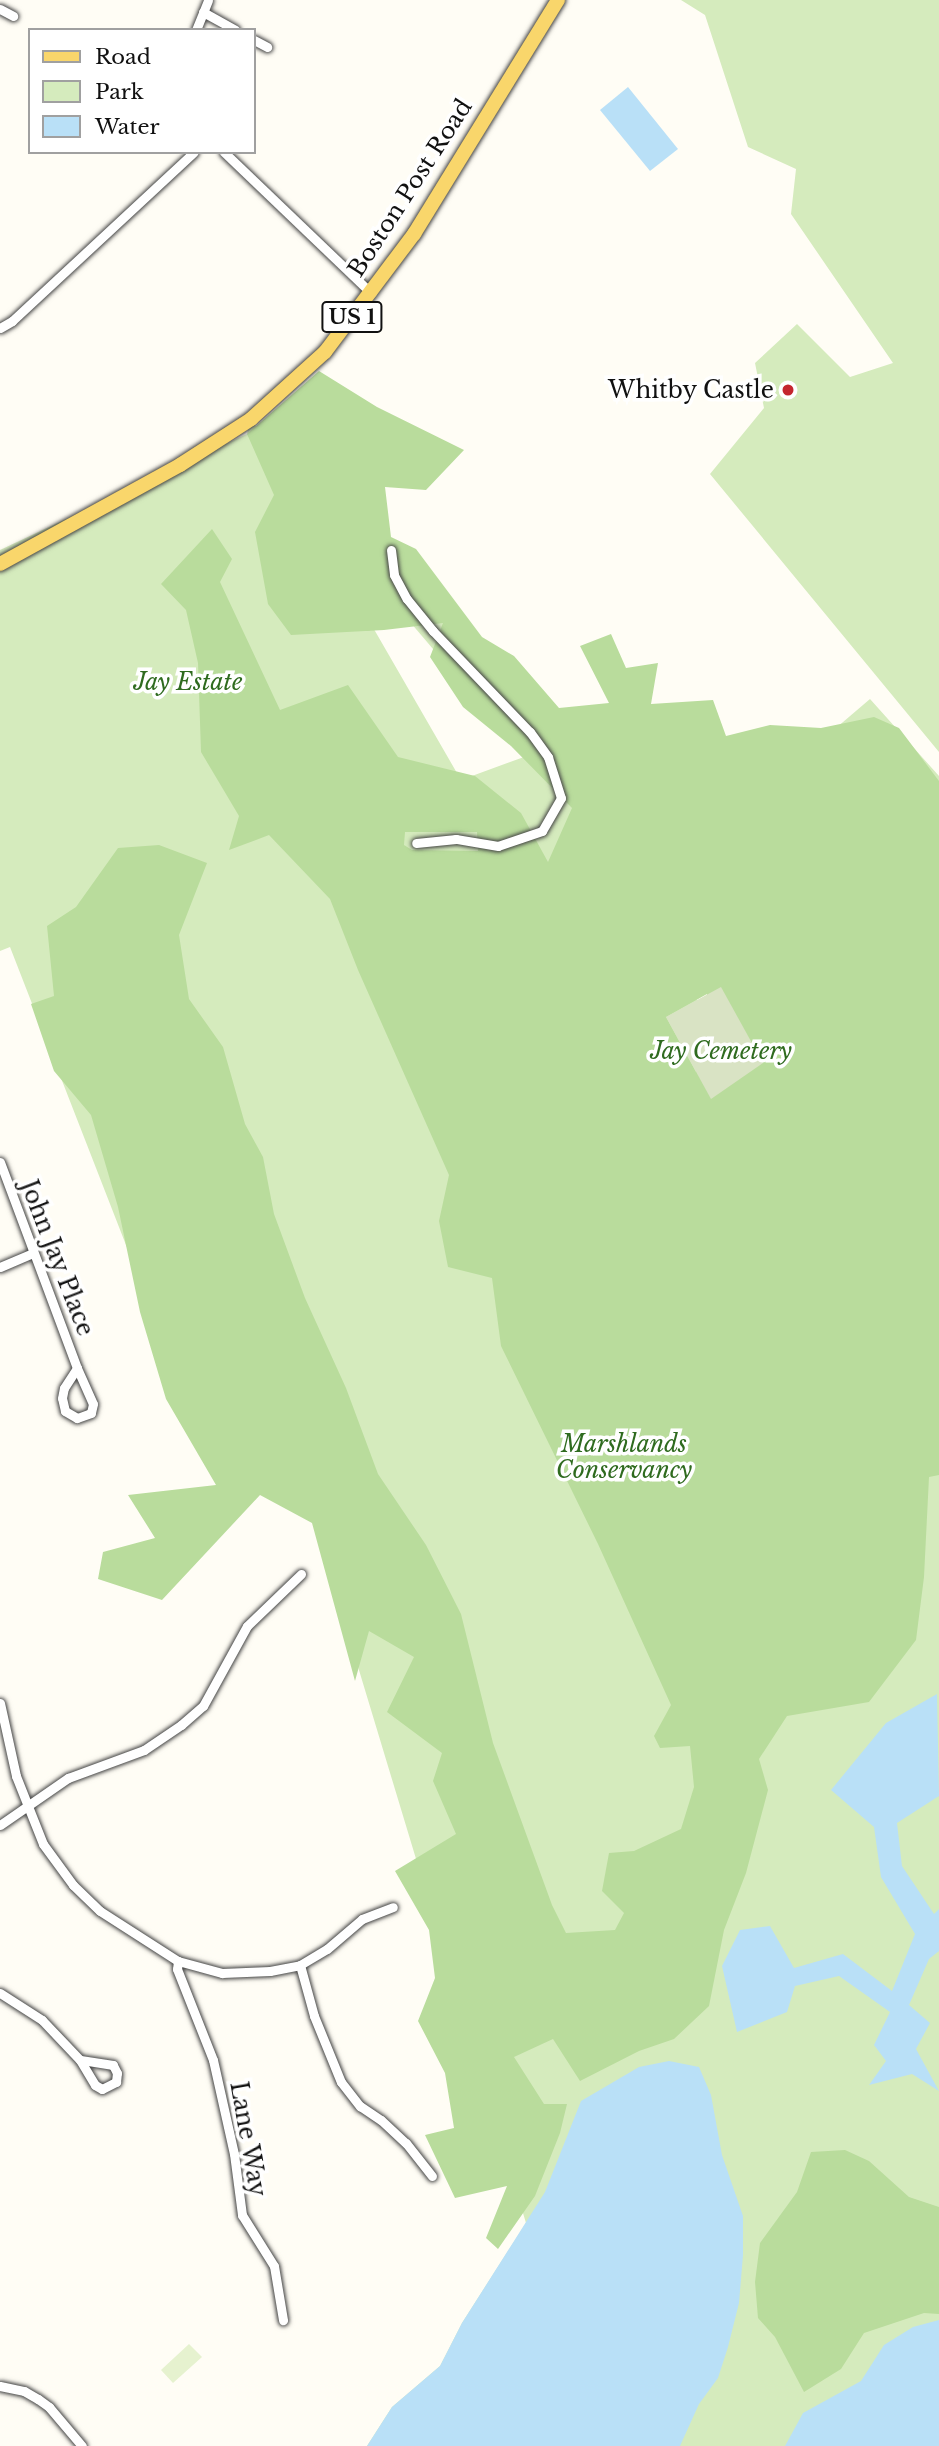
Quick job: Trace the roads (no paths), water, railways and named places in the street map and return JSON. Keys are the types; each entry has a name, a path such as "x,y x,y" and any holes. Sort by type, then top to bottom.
{"main road":[{"name":"Boston Post Road","path":"0,564 180,465 251,419 325,352 414,234 558,0"}],"street":[{"path":"198,28 208,0"},
{"path":"0,9 13,16"},
{"path":"203,12 231,28"},
{"path":"256,41 267,47"},
{"path":"0,328 12,321 192,154"},
{"path":"226,154 371,293"},
{"path":"391,550 394,575 407,598 433,631 530,732 548,757 561,798 542,831 498,846 456,839 415,843"},
{"name":"John Jay Place","path":"0,1162 93,1404 91,1413 77,1418 65,1411 62,1398 64,1388 77,1368"},
{"path":"0,1267 33,1253"},
{"path":"0,1825 68,1778 144,1750 184,1723 203,1706 213,1691 232,1649 247,1626 301,1574"},
{"path":"0,1703 5,1735 26,1805 43,1844 73,1885 120,1925 178,1961 222,1973 270,1972 300,1965 327,1949 362,1919 393,1906"},
{"name":"Lane Way","path":"178,1961 177,1969 213,2060 234,2154 242,2215 274,2266 283,2320"},
{"path":"300,1965 314,2016 341,2082 360,2106 381,2120 406,2143 432,2176"},
{"path":"0,1993 42,2020 80,2060"},
{"path":"0,2386 24,2391 44,2403 82,2446"}],"water":[{"path":"628,87 678,149 650,171 600,110"},
{"path":"937,1694 939,1796 897,1823 902,1866 934,1914 939,1909 939,1951 929,1959 909,2005 930,2023 916,2049 939,2091 912,2074 869,2085 886,2061 874,2045 890,2012 839,1976 795,1986 787,2012 737,2032 722,1966 740,1930 770,1926 794,1968 843,1954 892,1991 915,1934 881,1877 874,1827 831,1790 886,1723"},
{"path":"669,2061 699,2067 711,2095 722,2155 743,2216 739,2303 728,2347 718,2378 699,2404 680,2446 367,2446 392,2407 440,2366 462,2323 545,2192 581,2101 639,2067"},
{"path":"939,2320 939,2446 785,2446 803,2413 861,2381 884,2345 913,2327"}],"place":[{"name":"Whitby Castle","path":"788,390"}],"park label":[{"name":"Jay Estate","path":"188,682"},
{"name":"Jay Cemetery","path":"721,1051"},
{"name":"Marshlands Conservancy","path":"624,1457"}]}
